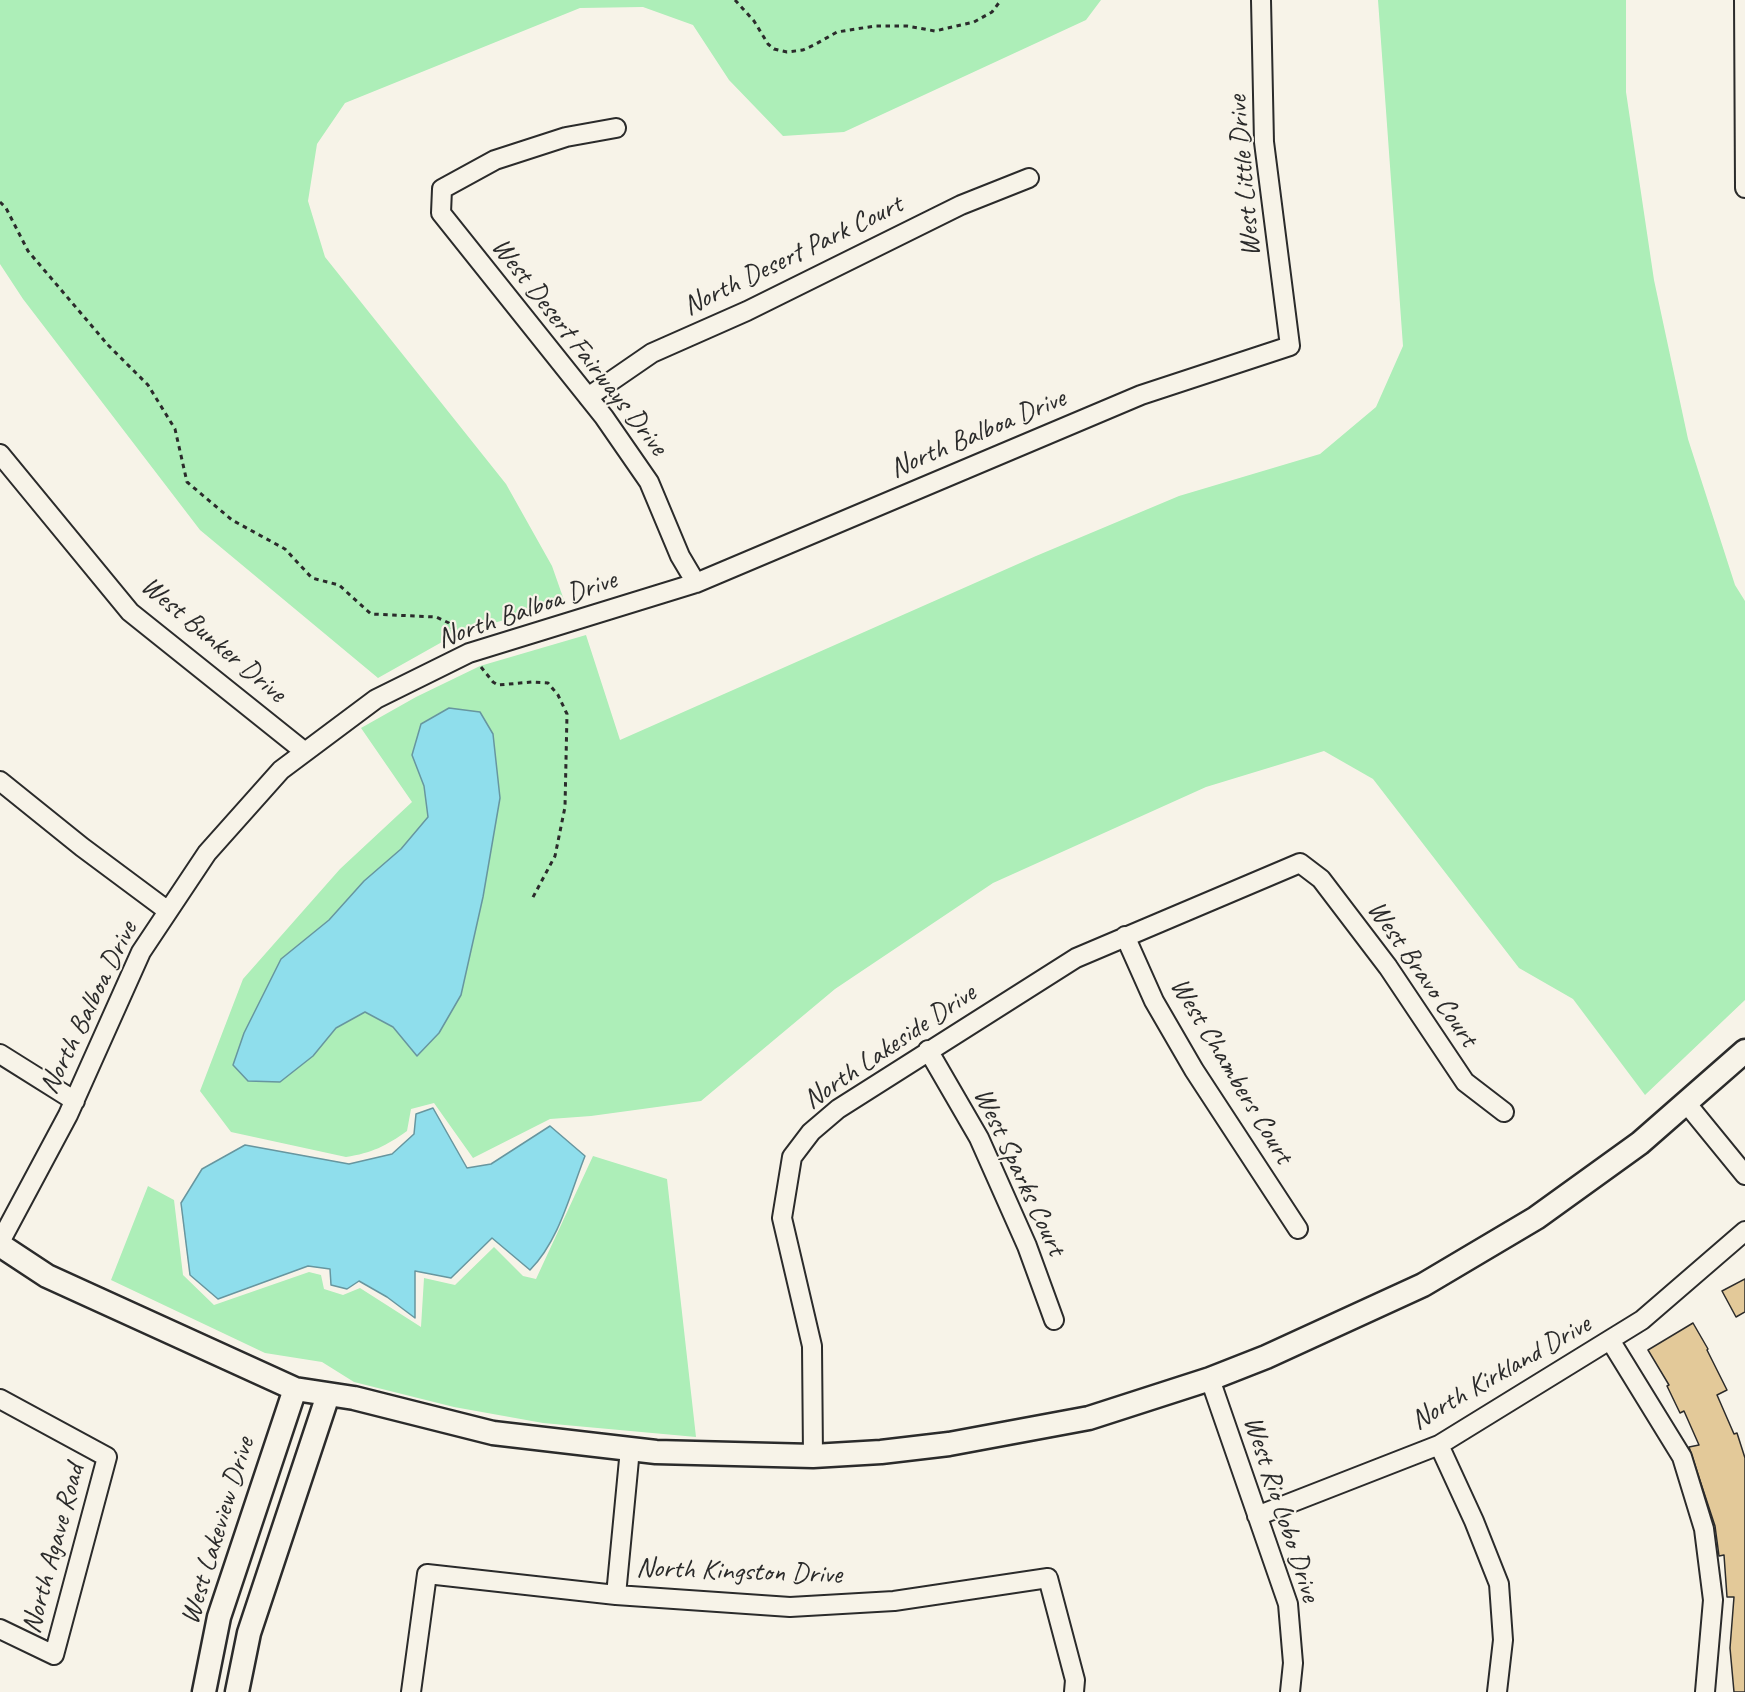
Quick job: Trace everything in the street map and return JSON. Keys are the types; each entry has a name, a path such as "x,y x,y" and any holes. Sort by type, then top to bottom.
{"street":[{"name":"West Little Drive","path":"1261,0 1264,142 1290,346"},
{"path":"1744,0 1745,188"},
{"name":"West Desert Fairways Drive","path":"616,128 566,136 495,160 442,189 441,213 604,417 649,482 680,556 696,583"},
{"name":"North Desert Park Court","path":"588,397 652,352 747,311 961,205 1029,178"},
{"name":"North Balboa Drive","path":"0,1244 75,1101 141,952 207,853 281,770 376,699 469,652 696,583 1140,395 1290,346"},
{"name":"West Bunker Drive","path":"0,454 130,612 305,752"},
{"path":"0,781 82,847 168,911"},
{"name":"North Lakeside Drive","path":"813,1456 812,1346 782,1218 792,1157 811,1132 838,1109 1076,958 1300,863"},
{"name":"West Bravo Court","path":"1300,863 1321,879 1388,967 1465,1082 1504,1112"},
{"name":"West Chambers Court","path":"1125,936 1154,1001 1194,1070 1298,1230"},
{"name":"West Sparks Court","path":"928,1050 979,1138 1027,1246 1054,1320"},
{"path":"0,1244 47,1276 295,1389 354,1398 494,1433 656,1452 813,1456 881,1452 949,1444 1089,1418 1210,1379 1266,1357 1423,1285 1536,1218 1640,1143 1745,1051"},
{"path":"0,1054 75,1101"},
{"path":"1687,1104 1745,1175"},
{"name":"North Kirkland Drive","path":"1257,1516 1439,1445 1642,1320 1745,1231"},
{"path":"1610,1340 1682,1457 1704,1529 1713,1600 1705,1692"},
{"name":"West Rio Lobo Drive","path":"1210,1379 1288,1604 1293,1662 1290,1692"},
{"name":"West Lakeview Drive","path":"204,1692 219,1617 295,1389"},
{"name":"West Lakeview Drive","path":"237,1692 249,1633 328,1395"},
{"name":"North Agave Road","path":"0,1399 107,1457 54,1655 0,1629"},
{"path":"1439,1445 1474,1521 1498,1584 1503,1640 1497,1692"},
{"path":"616,1594 630,1449"},
{"name":"North Kingston Drive","path":"411,1692 427,1574 616,1594 790,1607 894,1601 1048,1578 1075,1680 1074,1692"}],"path":[{"path":"735,0 754,21 768,44 774,49 787,52 803,50 837,32 875,26 907,26 935,31 974,22 992,12 1001,0"},
{"path":"0,201 28,250 108,345 148,385 175,429 187,482 232,520 285,549 312,578 339,585 371,614 436,617 449,623 458,637"},
{"path":"477,664 498,685 548,683 558,695 567,714 565,807 555,856 532,898"}],"green space":[{"path":"0,0 1101,0 1086,20 844,132 783,136 729,80 693,25 643,7 580,8 345,103 317,144 308,201 325,257 506,484 552,566 565,603 458,633 378,678 200,530 23,299 0,264"},
{"path":"1378,0 1626,0 1626,92 1654,280 1688,439 1735,585 1745,601 1745,1000 1645,1095 1573,999 1519,968 1373,779 1324,751 1206,787 993,883 835,989 701,1101 591,1116 550,1119 473,1158 434,1103 411,1109 407,1131 392,1141 371,1151 346,1157 231,1132 200,1091 243,979 340,869 412,802 361,728 416,697 480,666 586,635 620,740 1036,556 1179,496 1320,454 1376,407 1403,346"},
{"path":"593,1156 667,1179 696,1437 543,1423 454,1407 354,1382 322,1362 265,1353 111,1280 148,1186 174,1200 183,1275 214,1305 309,1272 321,1275 324,1289 343,1295 360,1288 421,1327 424,1278 455,1285 494,1247 523,1276 536,1279"}],"water":[{"path":"449,708 480,712 493,734 500,798 483,897 461,995 439,1033 417,1056 393,1027 365,1012 336,1028 313,1056 280,1082 248,1081 233,1065 244,1033 281,959 329,920 364,881 401,849 428,817 424,786 412,755 421,724"},
{"path":"433,1108 467,1168 491,1164 550,1126 585,1156 556,1231 549,1245 530,1270 492,1238 451,1278 415,1271 415,1318 387,1297 359,1281 347,1289 331,1285 330,1269 308,1266 218,1299 190,1275 181,1203 202,1169 245,1145 349,1164 392,1154 414,1134 416,1114"}],"building":[{"path":"1745,1279 1745,1312 1736,1317 1722,1291"},
{"path":"1693,1323 1727,1390 1717,1395 1734,1434 1737,1433 1745,1458 1745,1692 1734,1692 1730,1648 1734,1597 1727,1597 1724,1555 1719,1556 1715,1526 1689,1447 1699,1445 1684,1411 1680,1413 1667,1386 1669,1385 1648,1350"}]}
